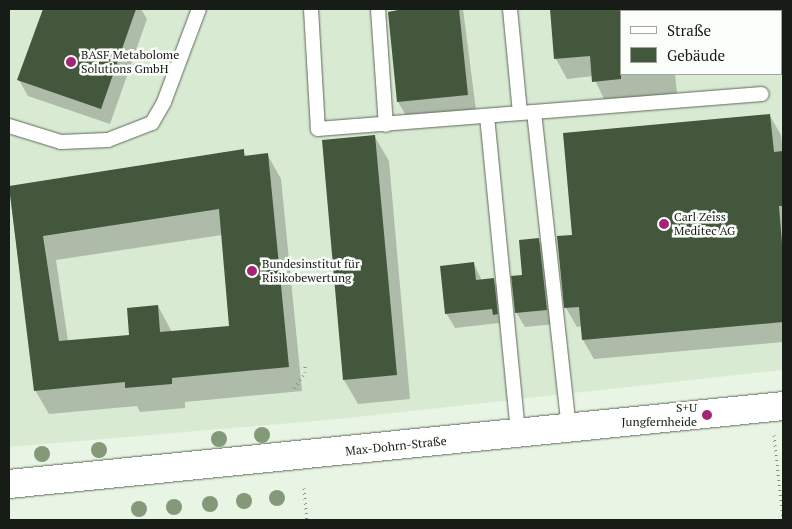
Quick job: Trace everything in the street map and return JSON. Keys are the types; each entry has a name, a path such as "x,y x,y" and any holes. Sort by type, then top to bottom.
{"main road":[{"name":"Max-Dohrn-Straße","path":"9,484 783,406"}],"lane":[{"path":"9,126 61,142 108,140 152,123 164,102 199,9"},
{"path":"311,9 318,129 762,94"},
{"path":"378,9 386,125"},
{"path":"510,9 520,113"},
{"path":"534,112 569,429"},
{"path":"487,116 518,434"}],"path":[{"path":"294,388 305,372 305,366"},
{"path":"774,435 783,519"},
{"path":"304,488 307,520"}],"shaded area":[{"path":"9,9 783,9 783,370 339,419 9,447"}],"building":[{"name":"BASF Metabolome Solutions GmbH","path":"43,9 136,9 101,109 17,80"},
{"path":"403,9 459,9 468,95 397,102 388,12"},
{"path":"550,9 621,9 621,79 592,82 590,56 554,59"},
{"path":"770,114 774,152 783,151 783,206 779,206 783,256 783,322 582,340 579,307 564,308 557,236 572,235 563,133"},
{"path":"375,135 397,375 343,380 322,140"},
{"name":"Bundesinstitut für Risikobewertung","path":"244,149 244,156 268,153 289,367 172,378 172,384 125,388 125,382 34,391 9,186","holes":["219,209 229,326 160,332 158,305 127,308 129,335 59,341 43,236"]},
{"path":"539,238 547,310 515,313 511,276 522,275 519,240"},
{"path":"474,262 476,280 494,278 498,314 493,315 492,309 445,314 440,266"}],"place":[{"name":"BASF Metabolome Solutions GmbH","path":"71,62"},
{"name":"Carl Zeiss Meditec AG","path":"664,224"},
{"name":"Bundesinstitut für Risikobewertung","path":"252,271"},
{"name":"S+U Jungfernheide","path":"707,415"}]}
